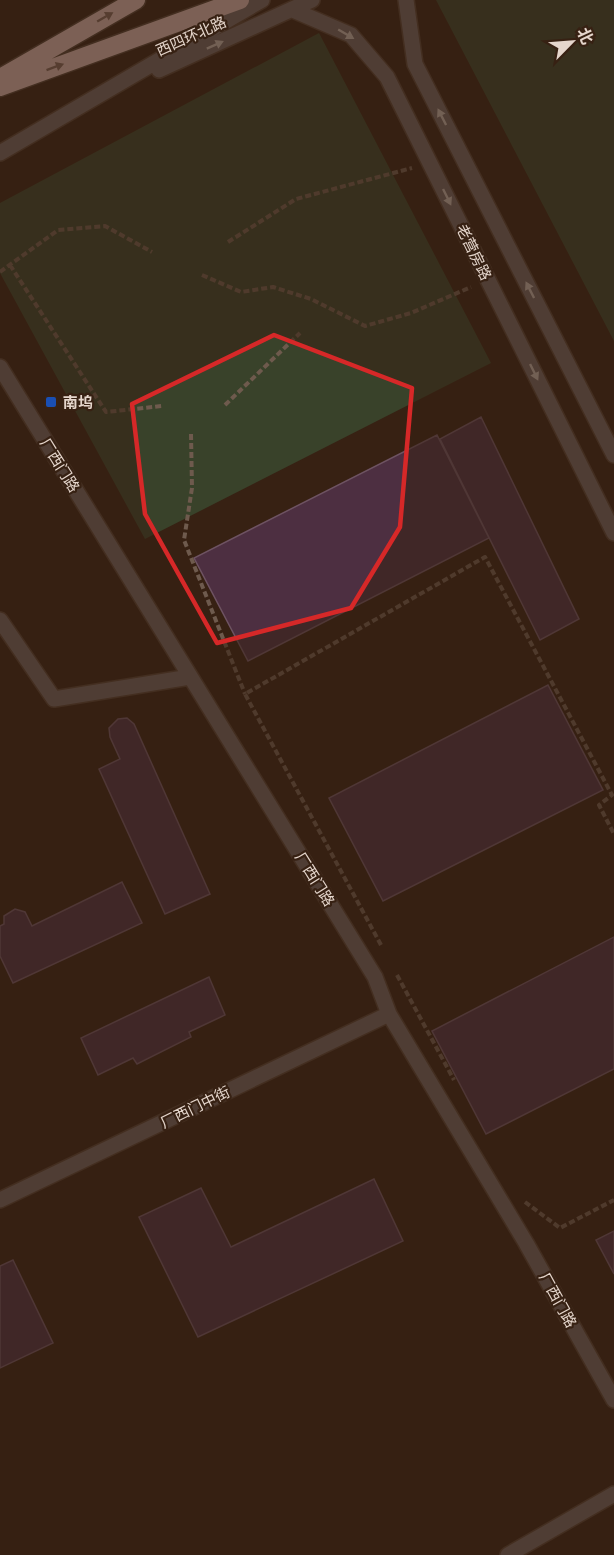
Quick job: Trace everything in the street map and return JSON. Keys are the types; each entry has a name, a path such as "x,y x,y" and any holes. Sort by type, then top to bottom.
{"highway":[{"path":"0,78 136,0"},
{"path":"0,87 240,0"}],"street":[{"name":"西四环北路","path":"0,153 262,0"},
{"name":"西四环北路","path":"85,104 312,0"},
{"path":"406,0 415,64 614,455"},
{"name":"老营房路","path":"293,10 351,35 387,77 614,533"},
{"name":"厂西门路","path":"0,369 375,977 389,1014 520,1233 614,1400"},
{"path":"0,620 54,699 190,677"},
{"name":"厂西门中街","path":"0,1200 389,1014"},
{"path":"508,1555 614,1494"}],"path":[{"path":"228,242 296,199 405,172 428,159"},
{"path":"0,272 58,230 105,226 152,252"},
{"path":"10,265 106,412 162,406"},
{"path":"202,275 241,292 273,287 311,299 365,326 411,313 488,280"},
{"path":"225,405 300,333"},
{"path":"191,434 192,488 184,540 245,694 386,955"},
{"path":"245,694 485,557 612,795 599,805 614,834"},
{"path":"392,965 460,1090"},
{"path":"516,1195 560,1228 614,1200"}],"highlighted area":[{"path":"274,335 412,388 400,527 351,608 217,643 145,514 132,404"}],"green space":[{"path":"436,0 614,0 614,341"},
{"path":"319,33 491,363 145,539 0,273 0,203"}],"building":[{"path":"481,417 579,619 540,640 440,439"},
{"path":"437,435 489,538 248,661 194,558"},
{"path":"548,685 603,790 383,901 329,798"},
{"path":"127,718 134,724 210,894 165,914 99,769 120,759 110,737 109,728 118,719"},
{"path":"122,882 142,923 13,983 0,956 0,926 4,924 4,916 15,909 25,912 32,926"},
{"path":"614,937 614,1069 486,1134 432,1031"},
{"path":"209,977 225,1015 189,1032 191,1037 137,1064 133,1058 98,1075 81,1038"},
{"path":"374,1179 403,1241 198,1337 139,1217 201,1188 231,1247"},
{"path":"614,1231 614,1274 596,1240"},
{"path":"13,1260 53,1343 0,1368 0,1266"}],"place":[{"name":"南坞","path":"51,402"}]}
